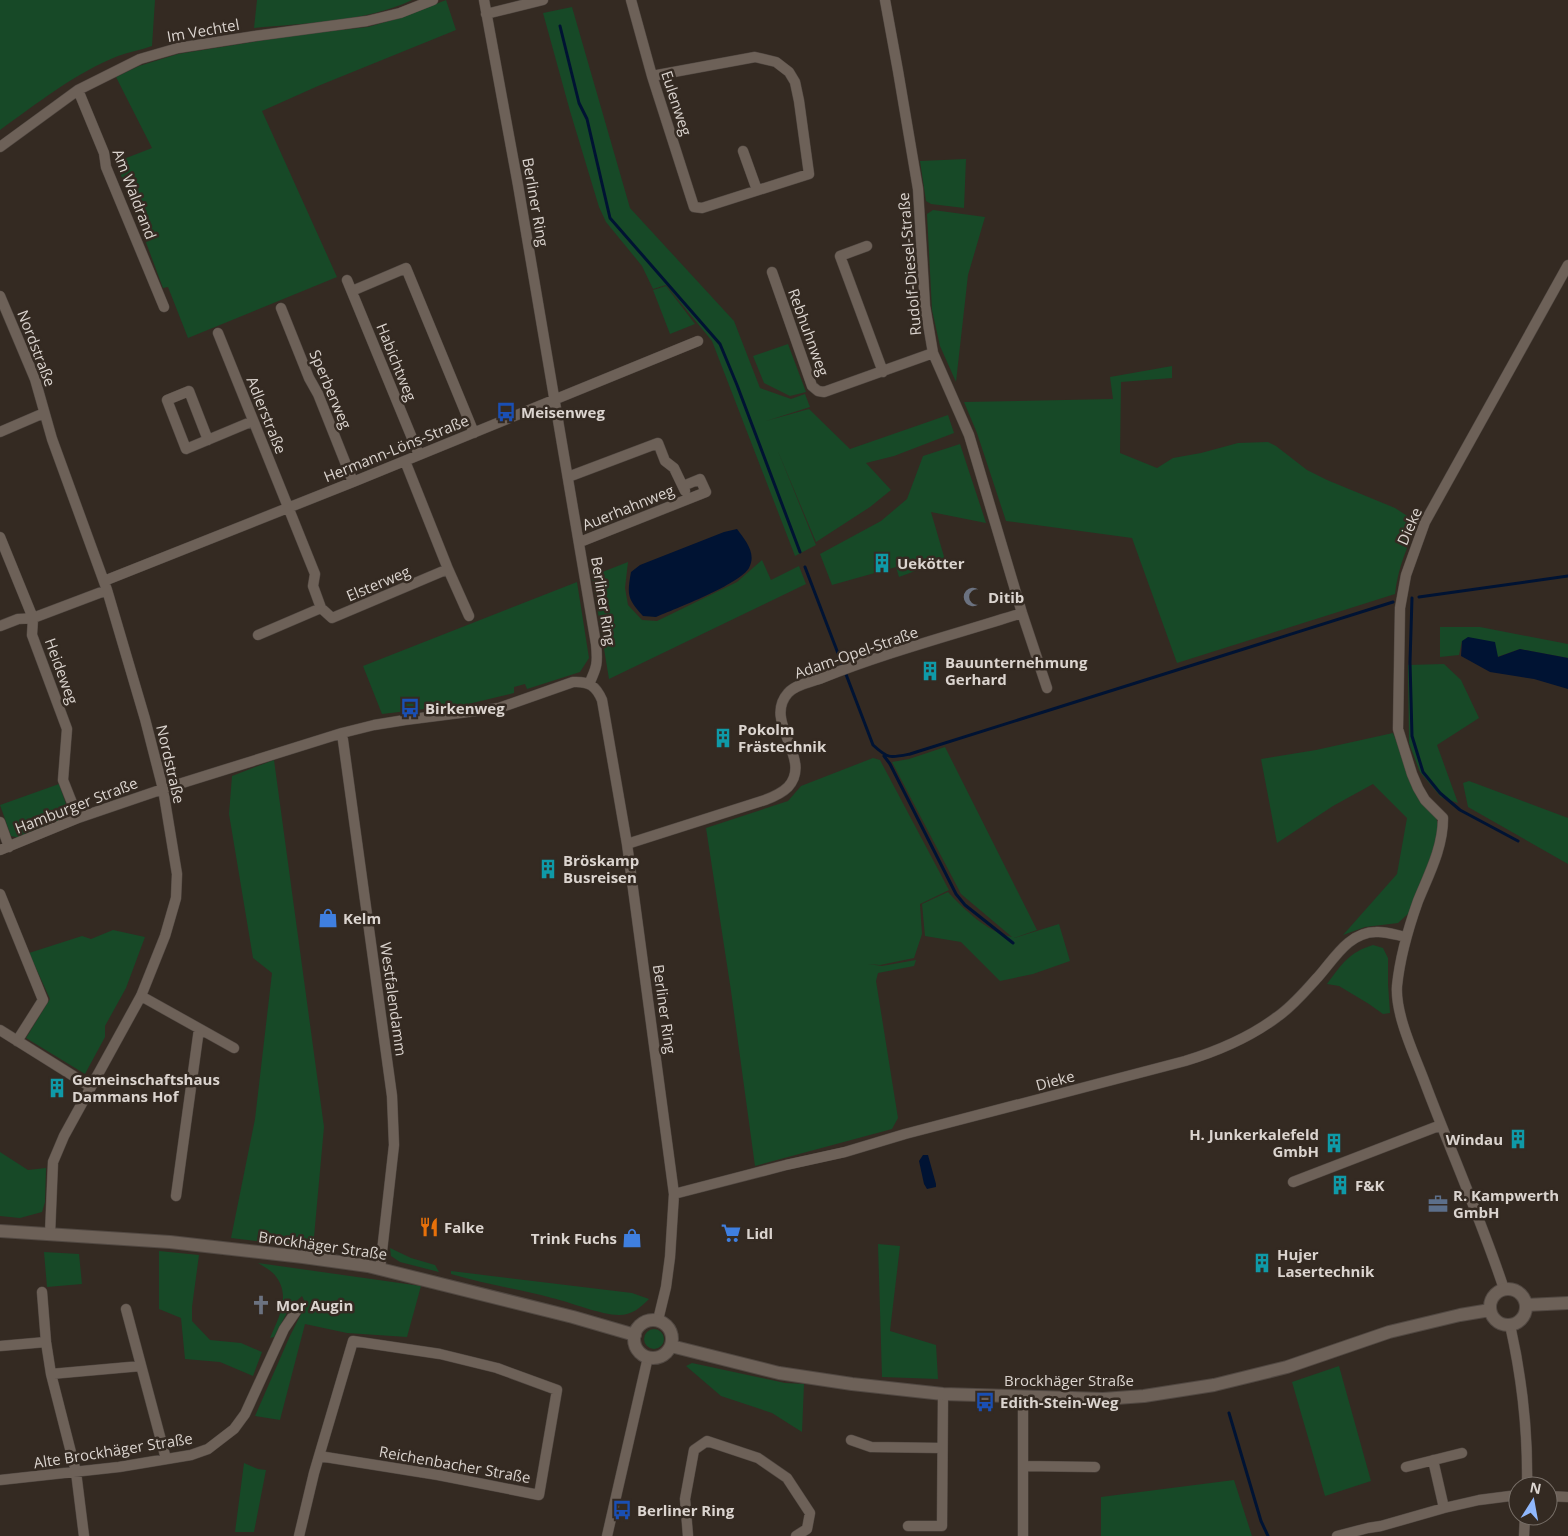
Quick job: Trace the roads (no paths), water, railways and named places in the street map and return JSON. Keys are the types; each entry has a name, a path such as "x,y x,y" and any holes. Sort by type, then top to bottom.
{"street":[{"name":"Im Vechtel","path":"0,147 78,90 140,59 178,48 367,21 400,13 433,0"},
{"name":"Berliner Ring","path":"484,0 580,542 598,660 596,669 588,684 597,690 602,700 627,844 674,1194 670,1257 666,1287 658,1320"},
{"path":"486,14 543,0"},
{"name":"Eulenweg","path":"631,0 652,76 694,207 702,208 757,190"},
{"name":"Rudolf-Diesel-Straße","path":"885,0 918,189 925,306 933,353 969,435 1022,613 1047,688"},
{"path":"652,76 755,57 776,62 789,72 795,82 799,101 809,174 757,190 744,151"},
{"name":"Am Waldrand","path":"78,90 104,153 106,167 164,308"},
{"path":"867,246 840,256 883,372"},
{"name":"Dieke","path":"674,1194 845,1152 1217,1051 1247,1037 1278,1017 1302,995 1342,948 1352,940 1363,934 1376,932 1406,937 1437,856 1443,831 1443,818 1425,800 1418,788 1398,729 1400,608 1406,575 1425,522 1568,265"},
{"path":"352,291 406,268 474,433"},
{"name":"Rebhuhnweg","path":"772,272 812,386 818,392 824,392 883,372 933,353"},
{"name":"Habichtweg","path":"347,280 419,455"},
{"name":"Nordstraße","path":"0,296 36,379 44,413 105,585 145,718 163,789 177,874 176,898 165,936 141,996 64,1136 53,1162 50,1234"},
{"name":"Sperberweg","path":"281,308 354,482"},
{"name":"Adlerstraße","path":"218,333 289,508"},
{"name":"Hermann-Löns-Straße","path":"0,626 18,619 33,618 105,585 289,508 698,341"},
{"path":"208,440 189,391 167,400 186,449 208,440 253,421"},
{"path":"0,432 44,413"},
{"name":"Auerhahnweg","path":"568,477 658,443 664,461 674,468 688,499"},
{"path":"405,461 469,616"},
{"name":"Auerhahnweg","path":"580,542 706,492 700,479 683,486"},
{"path":"258,635 321,608 313,586 315,574 289,508"},
{"name":"Heideweg","path":"0,536 33,618 32,635 67,729 63,780 78,818"},
{"name":"Elsterweg","path":"321,608 332,618 448,569"},
{"name":"Adam-Opel-Straße","path":"627,844 765,800 779,794 788,787 794,776 796,765 780,716 782,704 788,692 801,685 856,665 1022,613"},
{"path":"163,789 342,733 374,725 499,708 572,682 588,684"},
{"name":"Westfalendamm","path":"342,733 392,1096 394,1145 380,1269"},
{"name":"Hamburger Straße","path":"5,848 78,818 163,789"},
{"path":"0,822 5,848"},
{"path":"0,894 43,1000 17,1040"},
{"path":"1406,937 1400,960 1397,988 1399,1009 1504,1289"},
{"path":"141,996 234,1048"},
{"path":"176,1196 199,1029"},
{"path":"0,1030 91,1086"},
{"path":"1293,1182 1441,1125"},
{"name":"Brockhäger Straße","path":"0,1230 189,1244 303,1257 380,1269 635,1335"},
{"path":"1504,1289 1516,1290 1521,1294 1526,1305 1524,1316 1510,1325 1500,1323 1492,1316 1490,1310 1494,1294 1504,1289"},
{"path":"42,1292 51,1374 76,1472 84,1536"},
{"path":"1526,1305 1568,1303"},
{"name":"Alte Brockhäger Straße","path":"0,1480 76,1472 166,1459 191,1455 208,1449 234,1429 246,1414 284,1329 299,1307"},
{"path":"126,1309 166,1459"},
{"name":"Brockhäger Straße","path":"671,1346 779,1373 852,1384 943,1394 1103,1399 1144,1396 1214,1385 1284,1368 1389,1332 1490,1310"},
{"path":"658,1320 668,1327 671,1333 671,1346 659,1356 648,1356 643,1354 636,1346 635,1335 637,1329 646,1321 658,1320"},
{"path":"1510,1325 1517,1358 1526,1427 1527,1476"},
{"name":"Reichenbacher Straße","path":"299,1536 319,1456 353,1341 440,1354 497,1368 557,1390 539,1495 438,1475 319,1456"},
{"path":"0,1346 46,1342"},
{"path":"607,1536 648,1356"},
{"path":"51,1374 141,1366"},
{"path":"908,1526 942,1526 943,1394"},
{"path":"1023,1397 1023,1536"},
{"path":"851,1440 871,1446 942,1448"},
{"path":"688,1536 685,1498 694,1450 707,1442 758,1458 787,1478 810,1512 807,1529 796,1536"},
{"path":"1406,1467 1462,1453"},
{"path":"1433,1460 1444,1508"},
{"path":"1022,1466 1095,1467"},
{"path":"1337,1536 1369,1532 1381,1526 1444,1508 1479,1500 1508,1496"}],"water":[{"path":"737,529 749,547 752,557 749,568 743,574 706,596 656,617 643,616 631,600 629,586 631,572 640,565 724,532"},
{"path":"1468,637 1495,642 1498,657 1520,649 1568,658 1568,689 1534,679 1490,672 1461,656 1462,641"},
{"path":"923,1155 928,1155 936,1187 927,1189 924,1184 919,1161"}],"waterway":[{"path":"560,26 579,103 587,119 610,218 720,344 800,552"},
{"path":"805,567 873,745 882,753 893,757 910,754 1393,602"},
{"path":"1419,597 1568,576"},
{"path":"1412,598 1410,662 1412,736 1423,772 1440,793 1460,810 1518,841"},
{"path":"884,756 890,764 956,894 965,905 1013,943"},
{"path":"1229,1413 1261,1521 1268,1536"}],"place":[{"name":"Meisenweg","path":"506,412"},
{"name":"Uekötter","path":"882,563"},
{"name":"Ditib","path":"973,597"},
{"name":"Bauunternehmung Gerhard","path":"930,671"},
{"name":"Birkenweg","path":"410,708"},
{"name":"Pokolm Frästechnik","path":"723,738"},
{"name":"Bröskamp Busreisen","path":"548,869"},
{"name":"Kelm","path":"328,918"},
{"name":"Gemeinschaftshaus Dammans Hof","path":"57,1088"},
{"name":"Windau","path":"1518,1139"},
{"name":"H. Junkerkalefeld GmbH","path":"1334,1143"},
{"name":"F&K","path":"1340,1185"},
{"name":"R. Kampwerth GmbH","path":"1438,1204"},
{"name":"Falke","path":"429,1227"},
{"name":"Lidl","path":"731,1233"},
{"name":"Trink Fuchs","path":"632,1238"},
{"name":"Hujer Lasertechnik","path":"1262,1263"},
{"name":"Mor Augin","path":"261,1305"},
{"name":"Edith-Stein-Weg","path":"985,1402"},
{"name":"Berliner Ring","path":"622,1510"}]}
